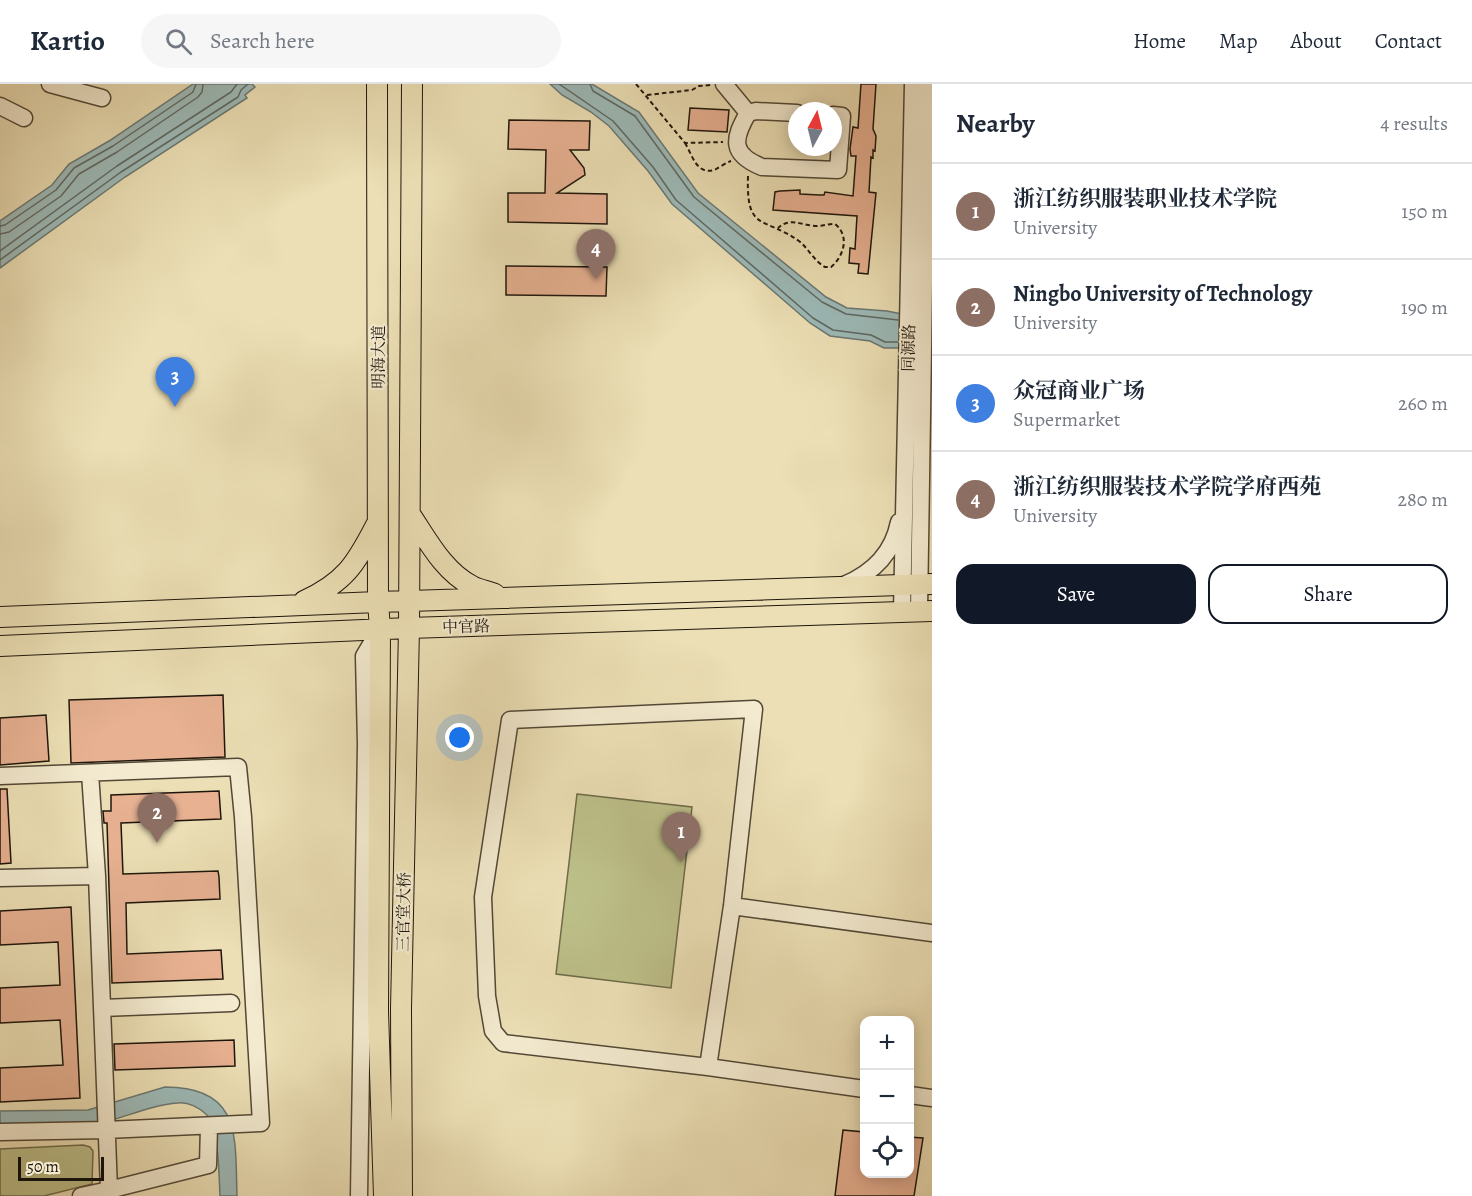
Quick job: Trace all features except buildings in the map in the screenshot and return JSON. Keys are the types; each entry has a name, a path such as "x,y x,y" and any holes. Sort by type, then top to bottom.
{"main road":[{"name":"明海大道","path":"376,84 378,602 380,629"},
{"name":"明海大道","path":"409,628 412,84"},
{"path":"410,514 437,555 450,569 472,586 509,598"},
{"path":"293,605 326,591 342,578 361,555 378,520"},
{"name":"中官路","path":"0,617 918,584"},
{"name":"中官路","path":"0,646 380,629 918,611"},
{"name":"三官堂大桥","path":"402,1196 401,1009 409,628"},
{"name":"三官堂大桥","path":"380,629 378,1011 384,1196"}],"street":[{"path":"50,84 102,98"},
{"name":"同源路","path":"913,84 913,497 918,611"},
{"name":"同源路","path":"913,497 927,449 927,84"},
{"path":"718,85 747,113"},
{"path":"0,106 24,118"},
{"path":"788,113 756,111 747,113 739,128 736,142 748,167 838,170 839,156"},
{"path":"913,497 932,531"},
{"path":"841,587 871,571 885,555 897,536 913,497"},
{"path":"359,1196 365,780 364,656 380,629"},
{"path":"708,1067 732,906 754,709 510,720 483,897 487,996 493,1031 503,1043 708,1067 860,1088"},
{"path":"0,776 238,767 261,1123 0,1132"},
{"path":"90,772 97,876 108,1190"},
{"path":"0,878 97,876"},
{"path":"732,906 932,933"},
{"path":"102,1008 231,1003"},
{"path":"914,1096 932,1098"},
{"path":"81,1196 208,1165 209,1126"}],"path":[{"path":"636,84 685,143 696,164 704,169 714,170 732,160 738,160 748,167 747,189 752,212 759,222 778,228 801,243 825,267 831,267 840,259 844,238 835,224 812,226 799,222 787,222 778,228"},
{"path":"646,95 718,85"},
{"path":"685,143 736,142"}],"green space":[{"path":"577,794 692,807 671,988 556,974"},
{"path":"83,1145 90,1147 93,1151 92,1184 44,1196 0,1196 0,1149"}],"water":[{"path":"193,84 252,84 255,87 245,95 247,98 125,177 0,268 0,221 52,185 69,164 109,141"},
{"path":"550,84 592,84 639,112 698,193 826,297 847,308 887,311 932,320 932,348 884,348 870,341 830,336 810,323 672,204 648,171 609,126 562,95"},
{"path":"165,1087 190,1089 208,1096 221,1106 229,1119 234,1136 237,1196 220,1196 218,1153 211,1121 204,1112 189,1104 167,1104 88,1126 0,1125 0,1111 88,1110"}],"place":[{"name":"浙江纺织服装技术学院学府西苑","path":"596,279"},
{"name":"众冠商业广场","path":"175,407"},
{"name":"Ningbo University of Technology","path":"157,843"},
{"name":"浙江纺织服装职业技术学院","path":"681,862"}]}
